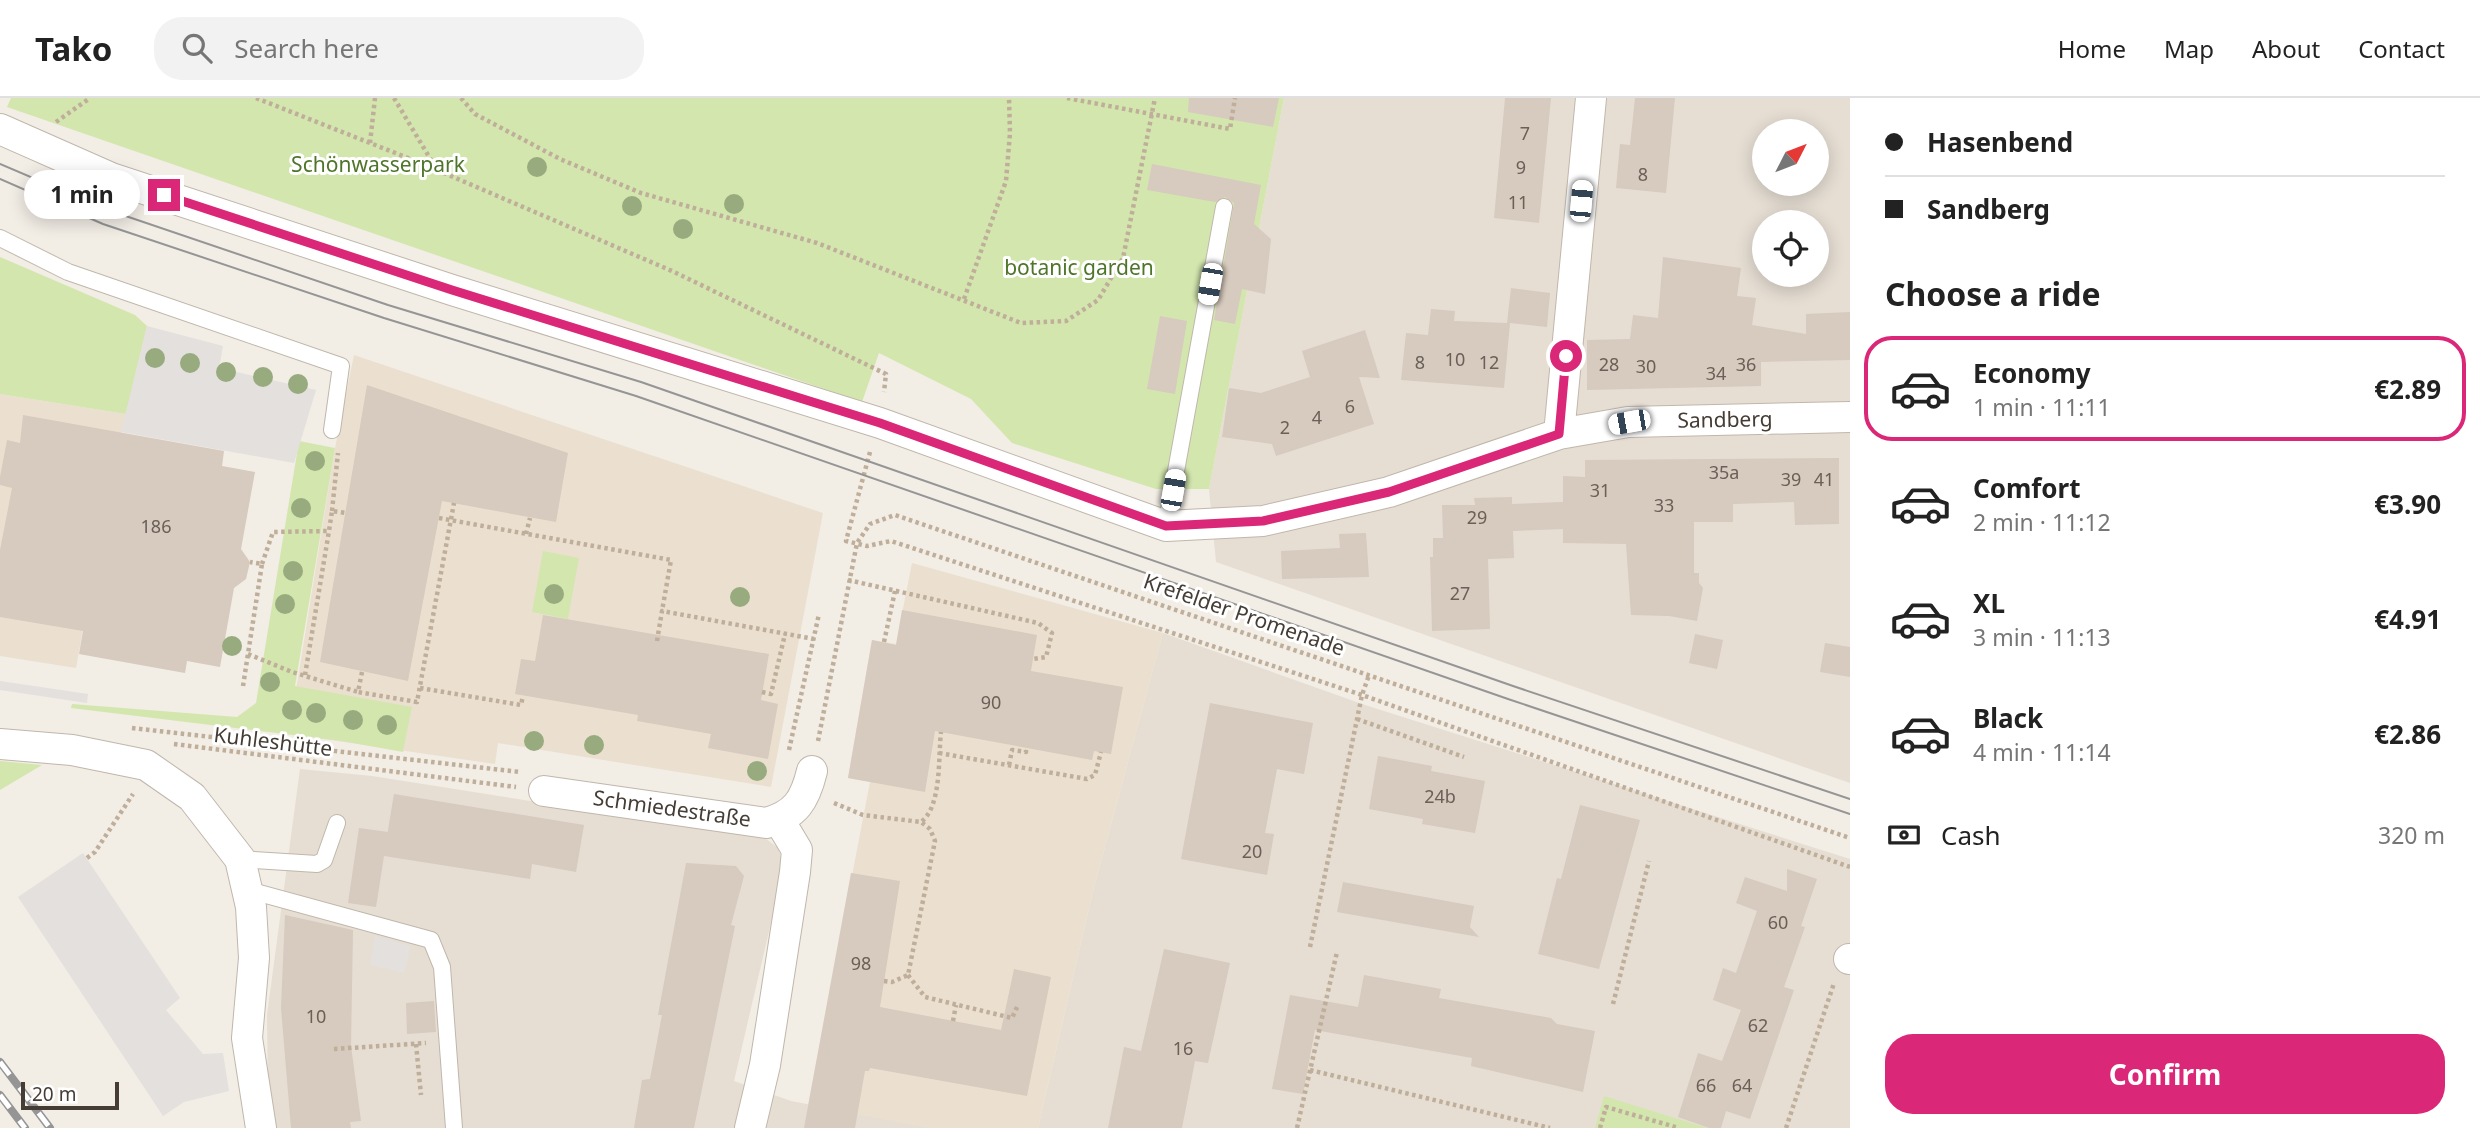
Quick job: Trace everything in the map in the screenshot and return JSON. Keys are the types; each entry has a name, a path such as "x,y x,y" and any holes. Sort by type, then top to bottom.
{"street":[{"path":"1559,434 1591,98"},
{"name":"Sandberg","path":"0,129 111,178 452,290 880,423 1166,526 1263,521 1389,492 1559,434 1629,422 1850,417"},
{"path":"0,744 72,750 148,752 192,797 240,859 251,906 254,958 247,1038 261,1128"},
{"name":"Schmiedestraße","path":"535,782 766,823 779,820 801,804 800,764"},
{"path":"750,1128 765,1065 795,872 797,850 779,820"}],"lane":[{"path":"1166,526 1224,207"},
{"path":"0,238 68,272 341,366 332,430"},
{"path":"240,859 317,864 324,860 337,823"},
{"path":"247,890 431,940 442,967 454,1128"}],"path":[{"path":"256,98 437,170 672,271 886,374 880,423 855,500 846,541 867,546 891,541 1362,695 1850,867"},
{"path":"370,143 375,98"},
{"path":"394,98 437,170"},
{"path":"461,98 475,114 560,159 641,193 817,243 1021,323 1066,321 1098,300 1123,258 1154,98"},
{"path":"964,299 1006,181 1009,98"},
{"path":"1068,98 1230,129 1234,98"},
{"path":"305,675 329,531 339,451 332,430"},
{"path":"248,654 358,691 417,702 454,503"},
{"path":"332,511 346,513"},
{"name":"Krefelder Promenade","path":"857,543 870,524 895,514 1850,838"},
{"path":"439,518 671,560 657,641"},
{"path":"526,534 530,518"},
{"path":"243,686 262,564 273,532 329,531"},
{"path":"800,764 857,543"},
{"path":"250,562 262,564"},
{"path":"848,580 1038,623 1052,634 1052,641 1046,657 1033,659"},
{"path":"884,642 895,591"},
{"path":"662,611 814,639"},
{"path":"800,764 814,639 820,614"},
{"path":"762,692 771,694 785,634"},
{"path":"358,691 362,672"},
{"path":"1310,947 1362,695 1370,675"},
{"path":"420,688 521,705 523,696"},
{"path":"1357,719 1464,757"},
{"path":"123,727 535,782"},
{"path":"87,858 95,852 139,786 151,730"},
{"path":"921,822 929,816 933,804 940,732"},
{"path":"1009,765 1012,750 1026,752 1026,748"},
{"name":"Kuhleshütte","path":"148,752 198,749 535,782"},
{"path":"939,753 1087,779 1095,775 1101,752"},
{"path":"863,815 921,822 930,830 935,841 908,975 925,997 1012,1018 1017,1007"},
{"path":"1613,1004 1649,861"},
{"path":"1297,1128 1337,951"},
{"path":"1786,1128 1833,985 1849,959"},
{"path":"884,981 892,982 908,975"},
{"path":"953,1021 956,1005"},
{"path":"334,1049 448,1041"},
{"path":"416,1044 421,1096"},
{"path":"1310,1070 1550,1128"},
{"path":"1600,1128 1606,1107 1679,1128"}],"shaded area":[{"path":"1284,98 1850,98 1850,783 1216,562 1209,489"},
{"path":"147,326 223,346 219,368 316,390 294,463 121,432"},
{"path":"354,355 823,513 771,787 498,743 495,764 289,734 335,448"},
{"path":"0,394 126,414 111,475 76,668 0,656"},
{"path":"912,563 1163,633 1094,887 1038,1128 930,1128 808,1105 870,782 848,778 872,640 896,644"},
{"path":"1163,633 1365,705 1850,859 1850,1128 1038,1128 1094,887"},
{"path":"0,681 88,694 87,703 0,690"},
{"path":"300,769 372,776 765,838 778,848 784,867 734,1081 791,1101 932,1128 275,1128 268,1096 267,1015"},
{"path":"83,853 180,998 166,1010 203,1054 223,1053 229,1091 184,1102 163,1116 18,897"},
{"path":"375,936 411,946 404,973 370,965"}],"green space":[{"name":"botanic garden","path":"11,98 1284,98 1209,489 1156,489 1012,443 971,399 879,353 862,402 7,107"},
{"path":"0,257 135,315 147,326 126,414 0,394"},
{"path":"299,441 335,448 295,686 412,707 403,752 342,741 71,708 72,704 237,717 256,703"},
{"path":"543,551 579,558 568,619 532,612"},
{"path":"0,761 42,765 0,790"},
{"path":"1604,1096 1707,1128 1595,1128"}],"building":[{"path":"1189,98 1279,98 1273,127 1188,112"},
{"path":"1505,98 1551,98 1539,223 1494,218"},
{"path":"1635,98 1675,98 1666,193 1616,188 1620,144 1630,145"},
{"path":"1152,164 1261,185 1254,224 1271,239 1265,294 1242,289 1235,324 1214,320 1234,203 1225,197 1215,202 1147,190"},
{"path":"1663,257 1741,268 1737,296 1756,298 1752,325 1806,334 1806,314 1850,312 1850,360 1761,362 1761,386 1587,390 1587,340 1630,339 1633,315 1658,318"},
{"path":"1511,288 1550,293 1547,327 1510,323 1504,388 1401,380 1406,333 1428,335 1431,309 1455,311 1454,321 1507,323"},
{"path":"1160,316 1187,321 1175,394 1147,389"},
{"path":"1365,330 1380,378 1359,377 1374,424 1276,456 1272,444 1222,437 1229,388 1261,393 1310,377 1302,351"},
{"path":"367,385 568,453 556,522 442,501 408,681 320,662"},
{"path":"23,415 224,451 222,466 255,472 241,549 250,562 246,579 234,588 220,667 187,661 185,673 79,654 83,631 0,617 0,550 12,488 0,485 0,477 7,440 20,443"},
{"path":"1839,458 1839,524 1795,525 1794,502 1733,504 1733,522 1694,522 1694,573 1699,573 1699,583 1703,588 1697,621 1669,616 1631,615 1626,544 1563,543 1563,529 1513,531 1514,558 1488,559 1490,629 1432,631 1430,557 1433,557 1433,538 1443,538 1442,505 1475,505 1474,498 1512,497 1512,504 1563,502 1563,476 1585,477 1585,460"},
{"path":"1366,533 1369,577 1282,579 1281,551 1340,548 1339,534"},
{"path":"902,610 1037,635 1031,671 1123,687 1111,754 1094,751 1092,760 935,731 925,792 848,778 872,640 896,645"},
{"path":"543,615 769,654 761,700 778,704 768,759 708,748 711,734 637,721 638,715 515,694 521,659 535,661"},
{"path":"1695,634 1723,640 1717,669 1689,663"},
{"path":"1825,643 1850,647 1850,677 1820,672"},
{"path":"1210,703 1313,723 1304,774 1277,769 1265,833 1274,834 1267,875 1181,859"},
{"path":"1378,756 1432,766 1431,771 1485,781 1475,833 1422,824 1423,819 1369,809"},
{"path":"394,794 584,825 576,872 532,864 530,879 384,856 376,907 348,903 359,828 388,832"},
{"path":"1580,805 1640,820 1599,969 1538,954 1557,878 1561,879"},
{"path":"686,863 736,866 744,876 731,925 735,926 694,1128 634,1128 642,1080 650,1079 662,1015 658,1015"},
{"path":"1787,869 1817,879 1801,926 1805,927 1784,987 1794,990 1750,1119 1726,1111 1721,1128 1709,1128 1678,1117 1698,1053 1722,1061 1741,1010 1713,1000 1723,968 1736,973 1757,911 1736,903 1745,877 1787,891"},
{"path":"851,873 900,881 880,1007 1001,1030 1014,969 1051,977 1027,1096 870,1068 865,1071 855,1128 804,1128"},
{"path":"1343,882 1474,906 1470,927 1479,937 1337,912"},
{"path":"285,915 353,930 351,1046 361,1121 350,1122 351,1128 291,1128 281,1008"},
{"path":"1164,949 1230,963 1208,1063 1195,1061 1182,1128 1108,1128 1124,1047 1141,1051"},
{"path":"1364,975 1441,989 1439,998 1551,1018 1557,1024 1595,1031 1583,1092 1471,1066 1472,1058 1315,1030 1303,1094 1272,1089 1290,995 1358,1007"},
{"path":"434,1001 436,1032 407,1034 406,1003"}],"tram line":[{"path":"0,164 108,210 388,305 641,382 1513,686 1850,799"},
{"path":"0,179 103,224 384,318 636,396 1508,699 1850,814"}],"railway":[{"path":"0,1062 50,1128"},
{"path":"0,1095 25,1128"}],"route":[{"path":"164,195 452,290 880,423 1166,526 1263,521 1389,492 1559,434 1566,356"}],"park label":[{"name":"Schönwasserpark","path":"378,165"}]}
